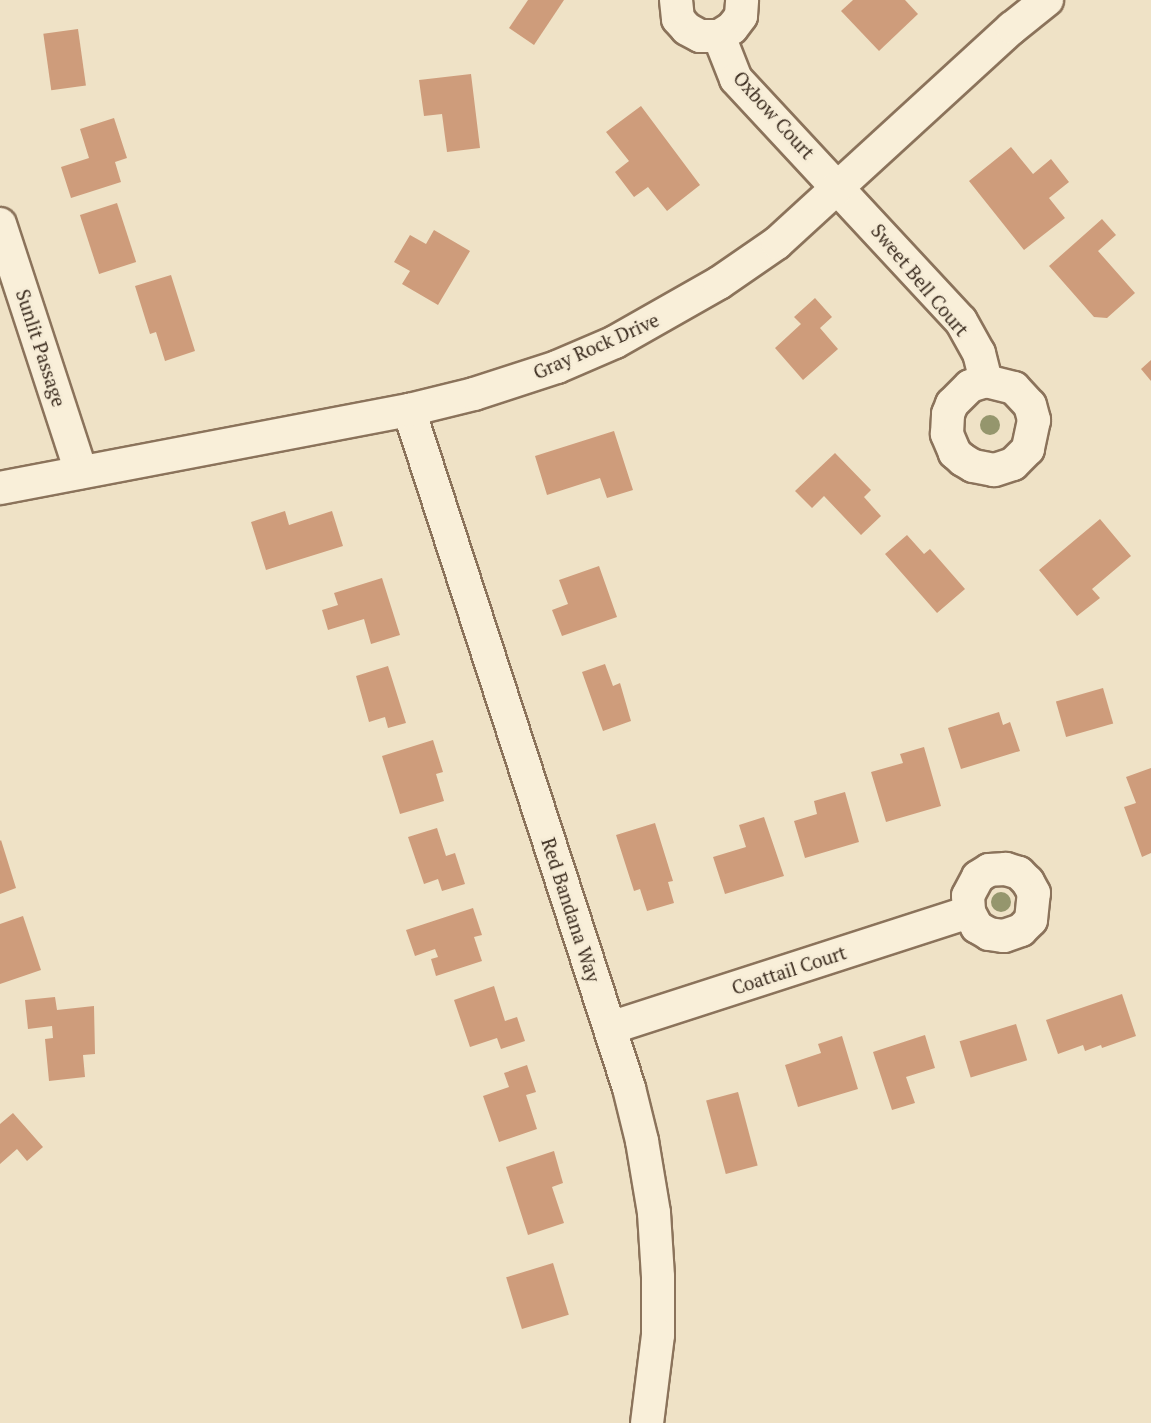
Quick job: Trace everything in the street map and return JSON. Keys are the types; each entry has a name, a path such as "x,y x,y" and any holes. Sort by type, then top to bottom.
{"street":[{"path":"676,0 678,19 687,29 700,36 719,36 732,28 741,16 742,0"},
{"name":"Gray Rock Drive","path":"0,488 409,410 474,394 545,371 615,342 719,283 777,243 1012,28 1047,0"},
{"name":"Oxbow Court","path":"719,36 736,79 840,188"},
{"name":"Sweet Bell Court","path":"840,188 961,321 979,353 986,382"},
{"name":"Sunlit Passage","path":"0,224 81,472"},
{"name":"Red Bandana Way","path":"409,410 610,1028 642,1141 654,1213 658,1335 647,1423"},
{"name":"Coattail Court","path":"610,1028 969,912"}],"building":[{"path":"528,0 564,0 534,45 509,28"},
{"path":"853,0 905,0 918,14 879,51 841,11"},
{"path":"78,29 86,85 51,90 43,34"},
{"path":"471,74 480,148 447,152 442,114 424,116 419,80"},
{"path":"641,106 700,185 667,211 648,187 634,197 615,172 629,161 606,132"},
{"path":"114,118 127,158 115,162 121,182 71,198 61,167 89,158 80,129"},
{"path":"1011,147 1033,174 1051,159 1069,182 1049,198 1065,218 1024,250 969,181"},
{"path":"117,203 136,262 99,274 80,215"},
{"path":"1102,219 1116,235 1098,251 1135,293 1107,318 1094,317 1049,266"},
{"path":"434,230 470,251 438,305 402,284 410,271 394,262 410,235 426,244"},
{"path":"171,275 195,351 165,361 156,332 150,334 135,286"},
{"path":"815,298 832,317 820,328 838,349 803,380 775,348 801,324 794,317"},
{"path":"1151,360 1151,381 1141,369"},
{"path":"614,431 633,490 607,498 600,478 547,495 535,456"},
{"path":"835,453 871,490 864,497 881,516 861,535 824,496 812,508 795,491"},
{"path":"285,511 289,525 332,511 343,546 266,570 251,522"},
{"path":"1100,519 1131,556 1092,589 1100,598 1077,616 1039,570"},
{"path":"907,535 924,554 930,549 965,589 937,613 885,554"},
{"path":"599,566 617,617 562,636 552,610 568,604 559,580"},
{"path":"382,578 400,635 371,644 364,619 328,630 322,610 338,605 334,593"},
{"path":"605,664 613,686 620,683 631,721 603,731 582,672"},
{"path":"388,666 406,723 388,728 385,717 369,722 356,676"},
{"path":"1103,688 1113,724 1066,737 1056,702"},
{"path":"999,712 1003,725 1010,722 1020,751 961,769 948,728"},
{"path":"433,740 443,772 436,774 444,801 400,814 382,756"},
{"path":"924,747 941,806 886,822 871,772 903,763 900,754"},
{"path":"1151,768 1151,853 1142,857 1124,807 1136,803 1126,777"},
{"path":"845,792 859,842 805,858 794,821 817,814 814,801"},
{"path":"764,817 784,876 725,894 713,857 746,847 739,825"},
{"path":"655,823 673,881 668,882 674,903 647,911 640,889 634,891 616,835"},
{"path":"437,828 446,856 455,853 465,884 442,891 438,879 424,884 408,837"},
{"path":"0,841 16,888 0,894"},
{"path":"473,908 482,935 474,937 482,961 436,976 431,959 438,957 435,949 415,956 406,930"},
{"path":"23,916 41,970 0,984 0,924"},
{"path":"494,986 505,1021 517,1017 525,1041 501,1049 497,1038 470,1047 454,1000"},
{"path":"1122,994 1136,1036 1102,1048 1101,1045 1085,1051 1083,1045 1058,1054 1046,1020"},
{"path":"55,997 57,1010 94,1006 95,1054 83,1055 85,1077 49,1081 45,1039 53,1038 52,1026 28,1029 25,1000"},
{"path":"1016,1024 1027,1060 971,1078 960,1041"},
{"path":"925,1035 935,1068 906,1077 915,1103 892,1110 873,1052"},
{"path":"842,1036 858,1089 798,1107 785,1065 821,1053 818,1044"},
{"path":"527,1065 536,1092 526,1095 537,1129 499,1142 483,1096 509,1087 504,1073"},
{"path":"738,1092 758,1165 726,1174 706,1101"},
{"path":"13,1113 43,1147 27,1161 17,1149 0,1164 0,1124"},
{"path":"554,1151 563,1183 552,1187 564,1223 528,1235 506,1167"},
{"path":"553,1263 569,1315 522,1329 506,1277"}]}
